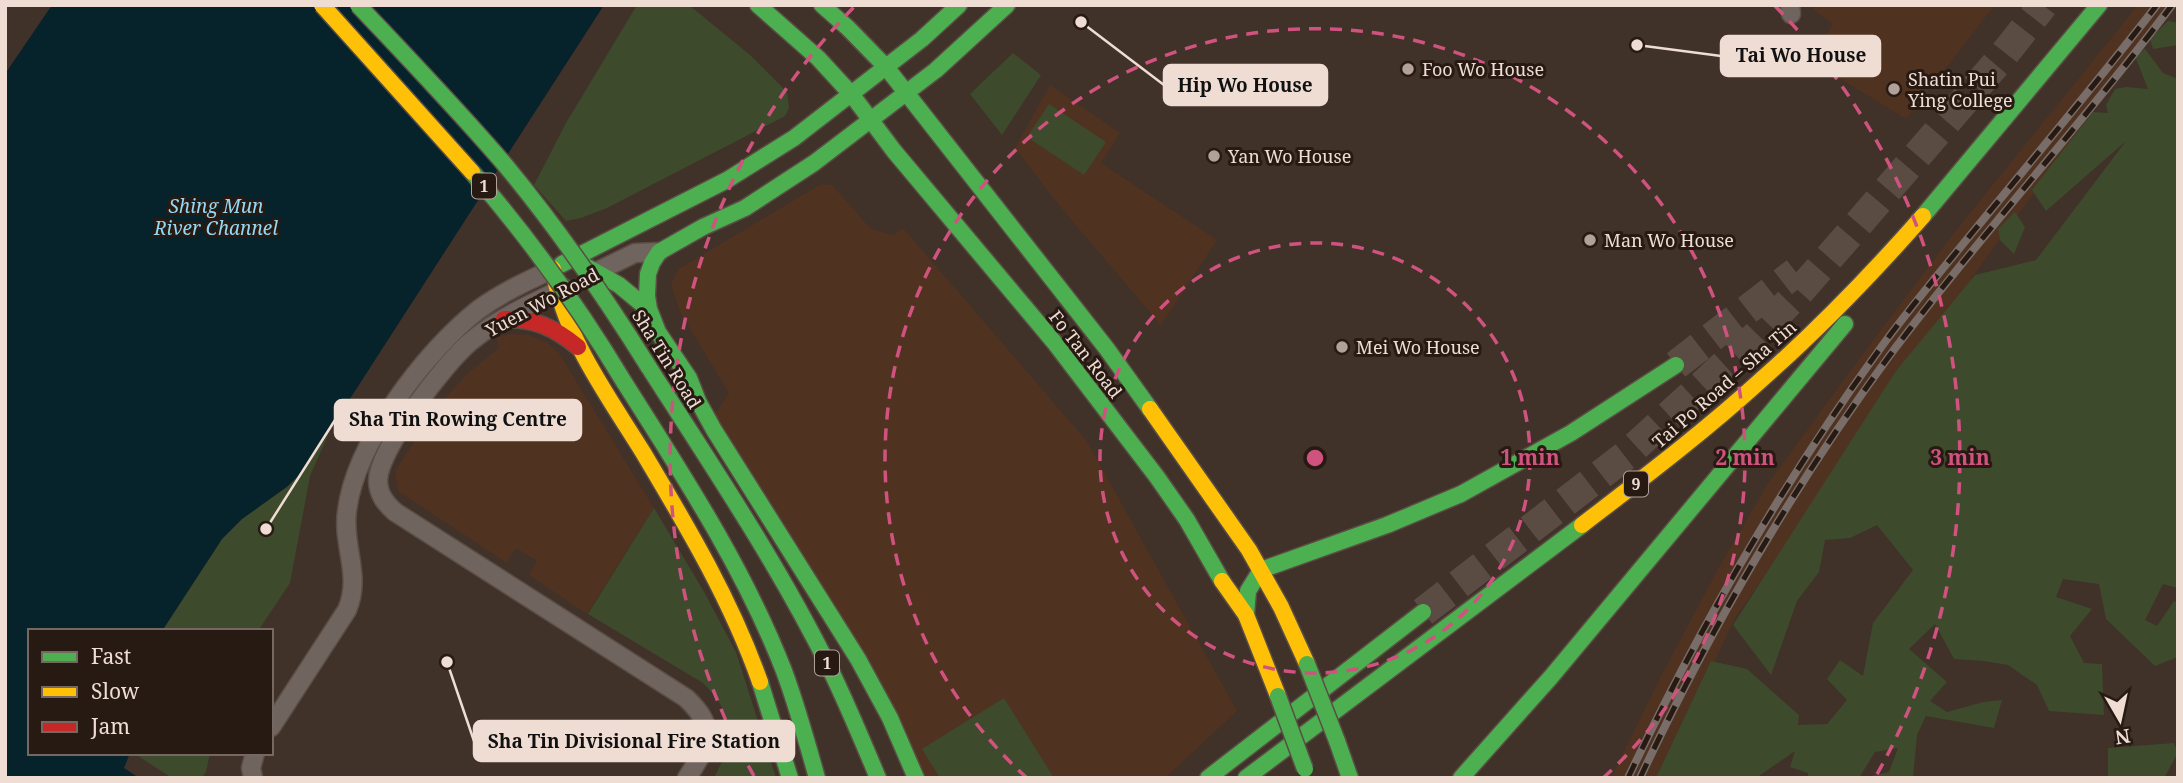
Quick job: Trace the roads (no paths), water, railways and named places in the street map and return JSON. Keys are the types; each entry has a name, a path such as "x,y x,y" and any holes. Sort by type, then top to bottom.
{"main road":[{"name":"1","path":"322,5 452,148 567,292 711,521 746,584 792,690 817,778"},
{"name":"Sha Tin Road","path":"358,5 525,190 594,281 766,553 843,694 878,778"},
{"name":"Fo Tan Road","path":"758,5 818,58 852,95 870,121 1054,342 1187,520 1221,580 1246,615 1306,773"},
{"name":"Fo Tan Road","path":"822,5 886,67 1107,349 1187,460 1261,570 1307,664 1350,778"},
{"name":"Yuen Wo Road","path":"553,269 727,180 800,134 852,95 959,5"},
{"name":"Yuen Wo Road","path":"659,252 703,227 745,208 814,163 936,70 1007,5"},
{"name":"Tai Po Road – Sha Tin","path":"1246,778 1712,425 1784,361 1869,275 1957,175 2099,5"},
{"path":"1464,776 1551,677 1816,359 1881,279 1957,175"},
{"path":"659,252 651,262 649,270 646,294 648,309 688,377 717,434 863,668 896,729 916,778"},
{"path":"573,259 619,285 648,309"},
{"path":"553,269 555,292 561,311 578,348 704,556 727,600 772,717 790,778"},
{"path":"504,319 523,317 543,324 561,332 578,348"},
{"path":"600,384 603,360 611,351 623,345 654,343 671,351"},
{"path":"1246,615 1245,598 1250,583 1261,570 1398,521 1460,494 1578,429 1676,365"},
{"path":"1208,778 1423,612"}],"street":[{"name":"Yuen Wo Road","path":"659,252 635,253 597,271 504,319 470,342 445,368 409,416 380,468 378,487 382,498 395,512 427,534 686,698 704,718 708,730 706,746 687,778"},
{"name":"Yuen Wo Road","path":"273,724 347,610 353,596 354,581 346,530 349,496 361,461 393,406 429,355 465,321 503,293 553,269"},
{"path":"253,778 251,768 254,755"}],"water":[{"name":"Shing Mun River Channel","path":"52,5 604,5 304,470 288,486 242,519 222,539 163,629 28,629 28,755 129,755 124,768 139,778 5,778 5,74"}],"tunnel":[{"path":"1423,612 1625,456 1757,335 1841,244 2002,57 2043,5"},
{"path":"1676,365 1796,272"}],"railway":[{"path":"1628,778 1714,610 1777,502 1846,397 1917,301 2157,5"},
{"path":"1640,778 1695,668 1754,560 1854,405 1924,310 2172,5"}],"place":[{"name":"Hip Wo House","path":"1081,22"},
{"name":"Tai Wo House","path":"1637,45"},
{"name":"Foo Wo House","path":"1408,69"},
{"name":"Shatin Pui Ying College","path":"1894,89"},
{"name":"Yan Wo House","path":"1214,156"},
{"name":"Man Wo House","path":"1590,240"},
{"name":"Mei Wo House","path":"1342,347"},
{"name":"Sha Tin Rowing Centre","path":"266,529"},
{"name":"Sha Tin Divisional Fire Station","path":"447,662"}]}
